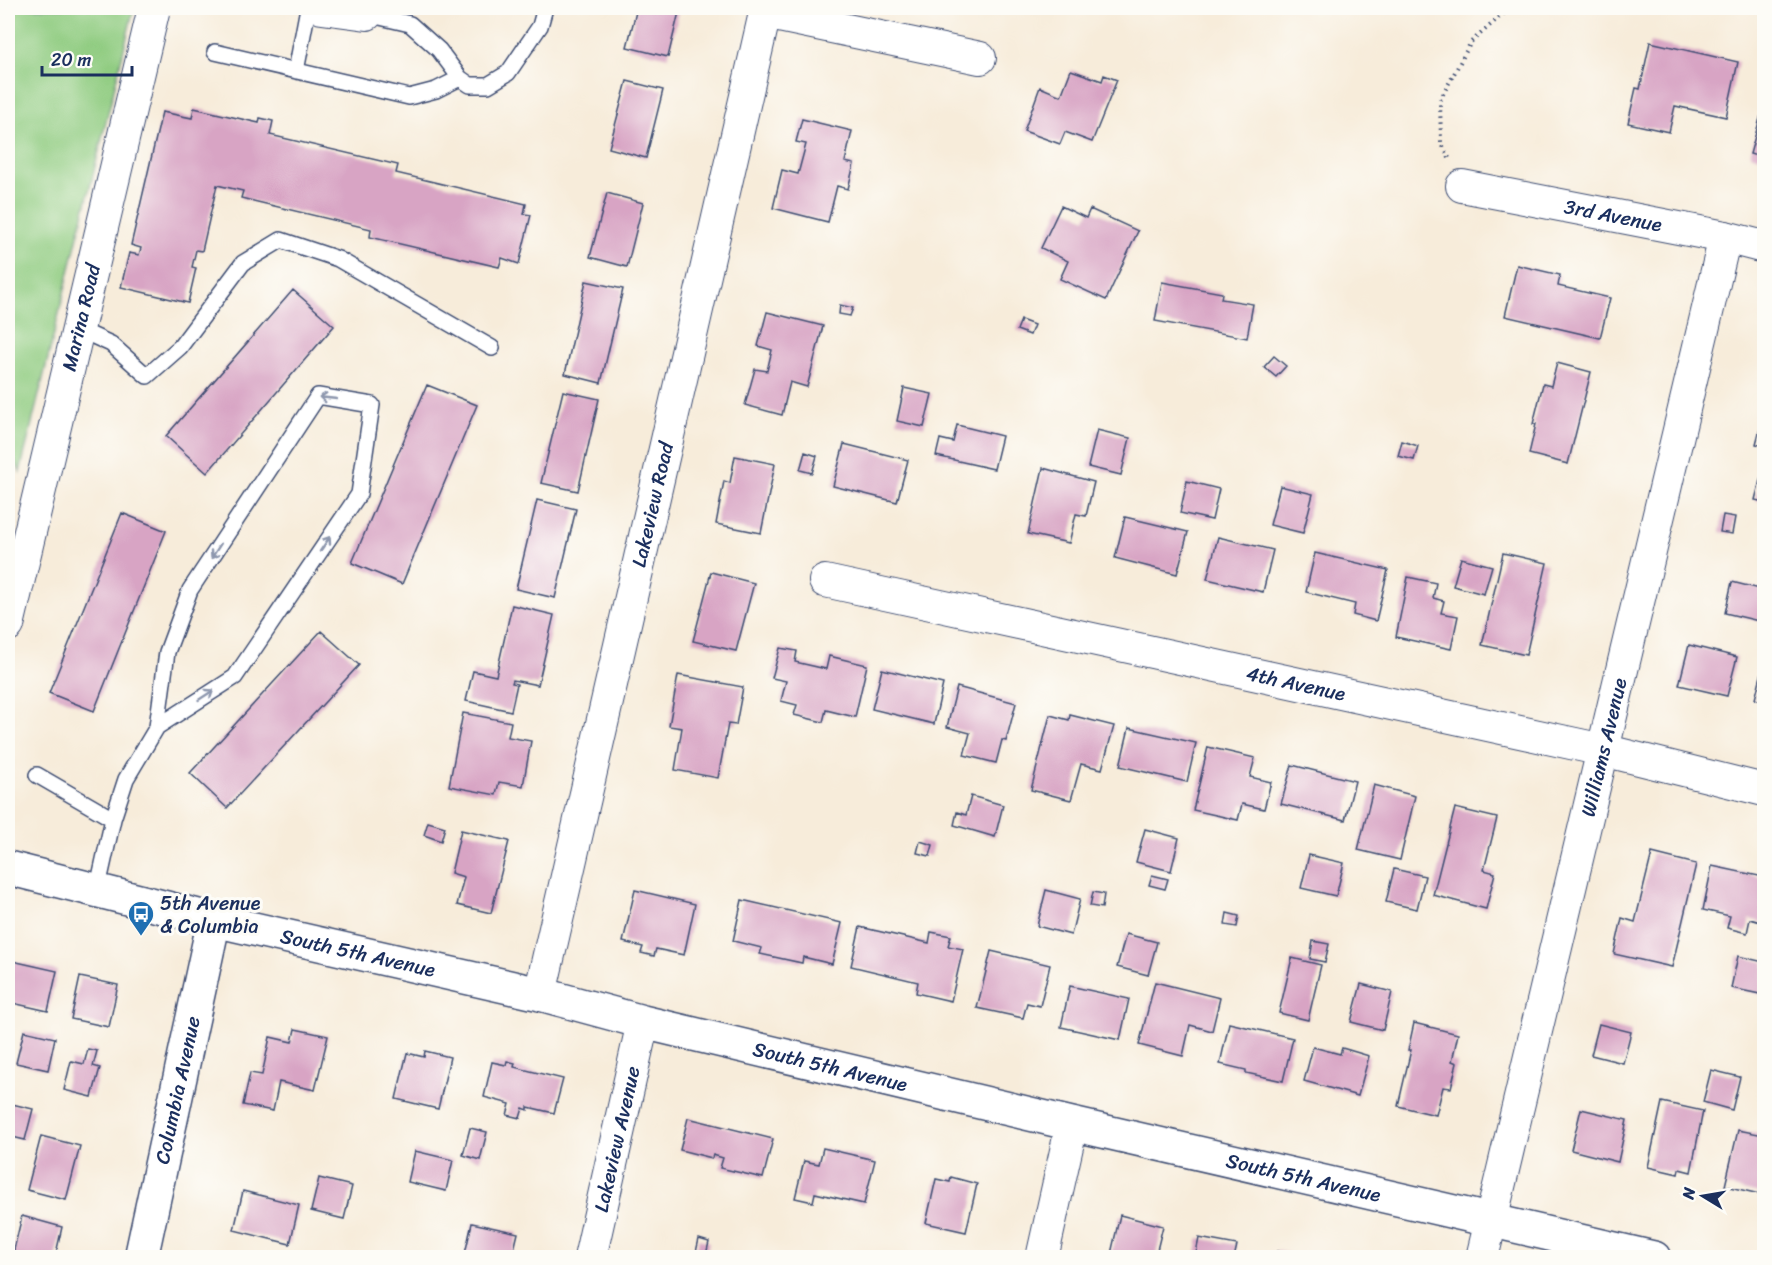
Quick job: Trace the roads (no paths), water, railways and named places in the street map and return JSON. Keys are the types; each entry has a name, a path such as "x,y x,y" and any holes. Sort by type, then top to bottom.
{"street":[{"name":"Marina Road","path":"8,625 154,8"},
{"path":"325,8 367,14"},
{"name":"Lakeview Road","path":"540,994 765,13 980,58"},
{"name":"3rd Avenue","path":"1462,186 1764,246"},
{"name":"Williams Avenue","path":"1482,1257 1725,237"},
{"name":"4th Avenue","path":"825,581 1603,750 1764,790"},
{"name":"South 5th Avenue","path":"8,868 214,920 540,994 643,1022 1072,1124 1654,1257"},
{"name":"Columbia Avenue","path":"141,1257 214,920"},
{"name":"Lakeview Avenue","path":"590,1257 643,1022"},
{"path":"1042,1257 1072,1124"}],"lane":[{"path":"296,71 308,8"},
{"path":"367,14 410,24 439,50 460,78 470,86 488,85 508,73 540,26 545,8"},
{"path":"215,52 409,97 436,90 460,78"},
{"path":"78,329 111,344 147,376 180,347 243,263 281,240 338,259 492,348"},
{"path":"98,891 113,819 126,779 158,728 235,677 359,494 372,405 318,396 190,590 167,652 158,728"},
{"path":"37,774 113,819"}],"place":[{"name":"5th Avenue & Columbia","path":"141,937"}]}
